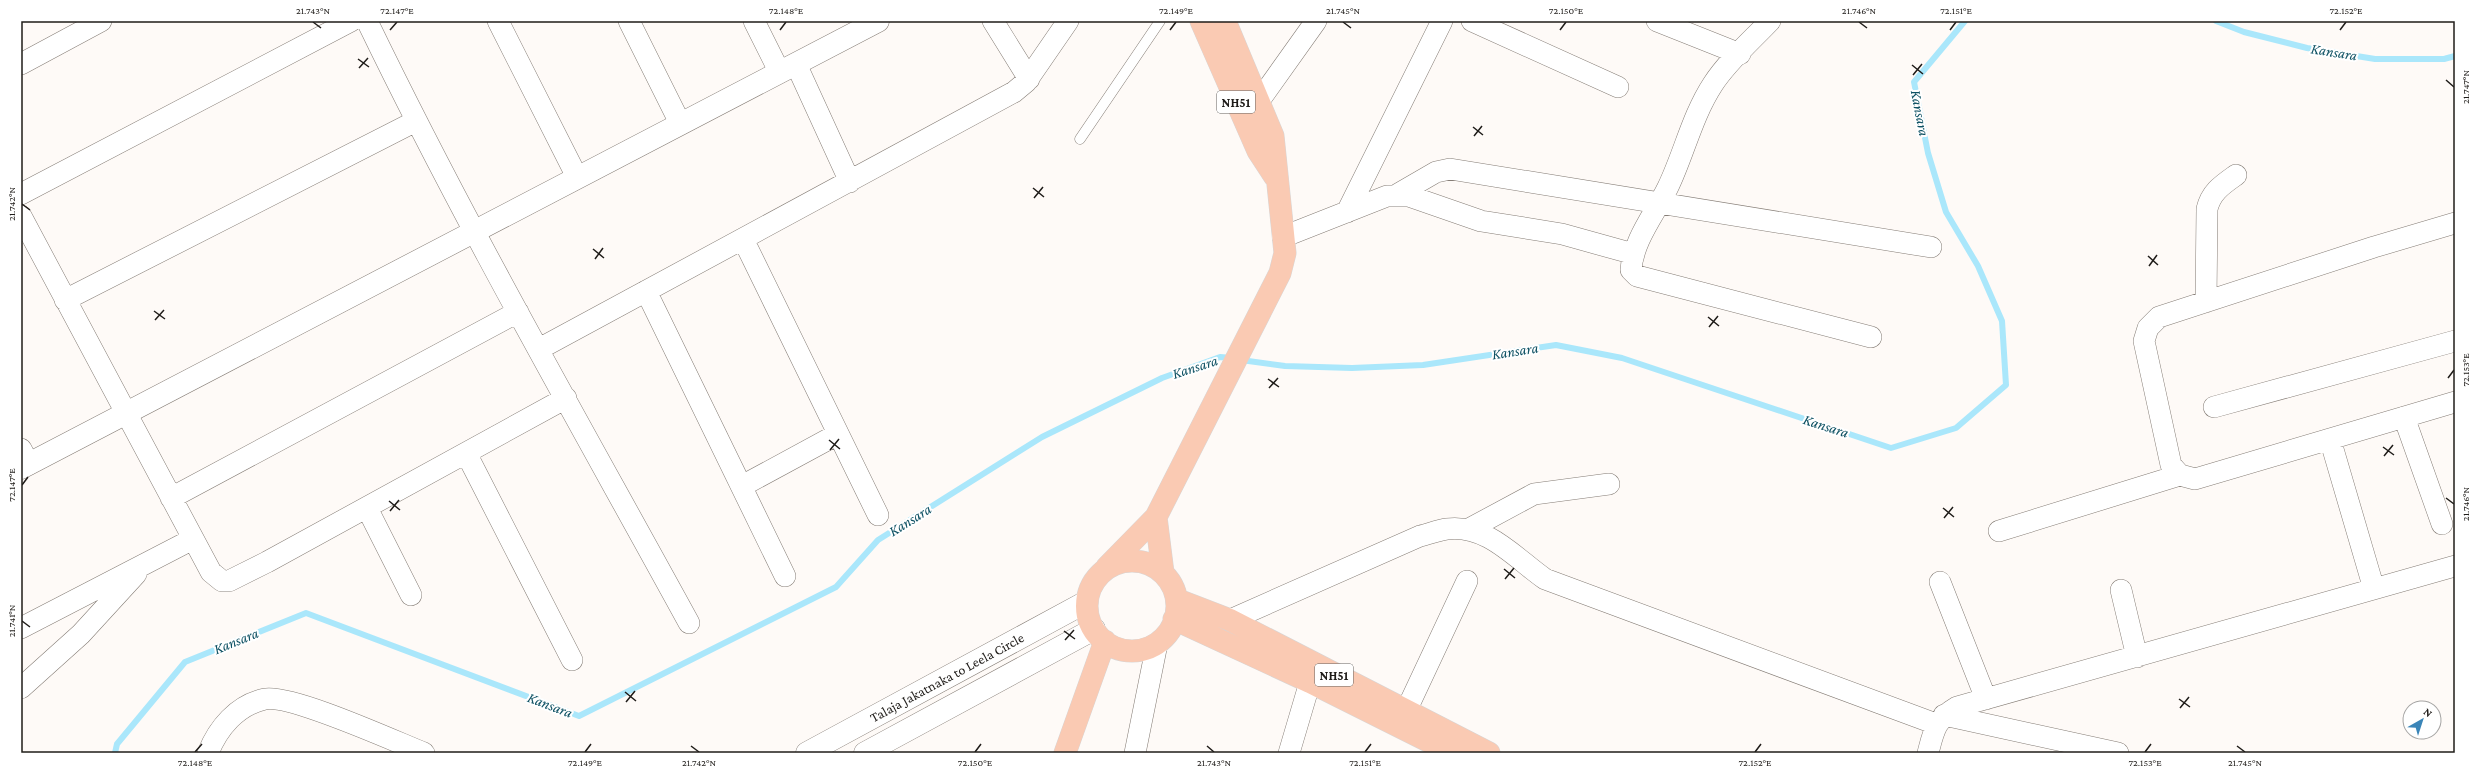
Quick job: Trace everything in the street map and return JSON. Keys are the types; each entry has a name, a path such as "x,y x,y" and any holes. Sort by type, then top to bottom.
{"highway":[{"name":"NH51","path":"1201,21 1258,151 1276,180"},
{"name":"NH51","path":"1099,635 1089,622 1086,602 1092,582 1158,514 1280,273 1285,253 1276,180 1273,136 1225,21"},
{"name":"NH51","path":"1158,514 1163,572"},
{"name":"NH51","path":"1106,568 1126,560 1146,562 1163,572 1175,590 1176,610"},
{"name":"NH51","path":"1176,610 1230,620 1489,753"},
{"name":"NH51","path":"1176,610 1310,682 1452,753"},
{"path":"1065,753 1099,635 1118,649 1138,651 1157,644 1171,629 1176,610"}],"street":[{"path":"21,64 101,21"},
{"path":"21,194 351,21"},
{"path":"367,21 416,121 474,231 689,623"},
{"path":"498,21 577,177"},
{"path":"628,21 680,123"},
{"path":"754,21 788,67 850,182"},
{"path":"24,460 125,414 878,21"},
{"path":"993,21 1029,78"},
{"path":"539,349 1014,92 1029,78 1068,21"},
{"path":"1259,101 1316,21"},
{"path":"1348,212 1442,21"},
{"path":"1472,21 1618,87"},
{"path":"1659,21 1740,54"},
{"path":"1770,21 1713,84 1691,126 1668,187 1658,204 1634,254 1630,270 1637,276 1871,337"},
{"path":"65,300 416,121"},
{"path":"1283,237 1387,196 1398,194 1436,172 1450,169 1658,204 1931,247"},
{"path":"2206,302 2207,209 2209,199 2215,191 2236,175"},
{"path":"1398,194 1409,196 1481,221 1562,234 1634,254"},
{"path":"21,216 170,498 211,572 222,581 229,581 367,508 566,398"},
{"path":"2180,475 2171,465 2144,341 2148,328 2159,317 2455,223"},
{"path":"744,239 878,515"},
{"path":"646,291 785,576"},
{"path":"170,498 518,312"},
{"path":"2214,407 2455,341"},
{"path":"1999,530 2180,475 2195,479 2455,402"},
{"path":"2404,417 2442,524"},
{"path":"742,486 838,434"},
{"path":"2330,439 2374,590"},
{"path":"466,453 572,660"},
{"path":"1469,529 1534,494 1609,484"},
{"path":"367,508 411,595"},
{"path":"1230,620 1420,536 1447,529 1469,529 1492,538 1545,579 1940,719 2118,753"},
{"path":"21,628 193,539"},
{"path":"21,688 81,634 146,563"},
{"path":"1928,753 1940,719 1957,707 2455,566"},
{"path":"1406,711 1467,581"},
{"path":"1940,582 1986,699"},
{"path":"2121,590 2137,657"},
{"name":"Talaja Jakatnaka to Leela Circle","path":"807,753 1086,602"},
{"name":"Talaja Jakatnaka to Leela Circle","path":"865,753 1099,635"},
{"path":"1135,753 1157,644"},
{"path":"1289,753 1310,682"},
{"path":"208,753 220,727 243,707 266,699 290,700 424,753"}],"lane":[{"path":"1080,139 1160,21"}],"waterway":[{"name":"Kansara","path":"1241,360 1285,366 1352,368 1423,365 1556,345 1622,358 1891,448 1956,428 2006,385 2002,321 1978,266 1946,212 1928,153 1914,82 1965,21"},
{"name":"Kansara","path":"2216,21 2244,32 2307,48 2375,59 2444,59 2455,56"},
{"name":"Kansara","path":"115,753 117,744 185,662 306,613 579,716 836,587 878,540 1042,437 1162,378 1220,357 1232,358"}]}
